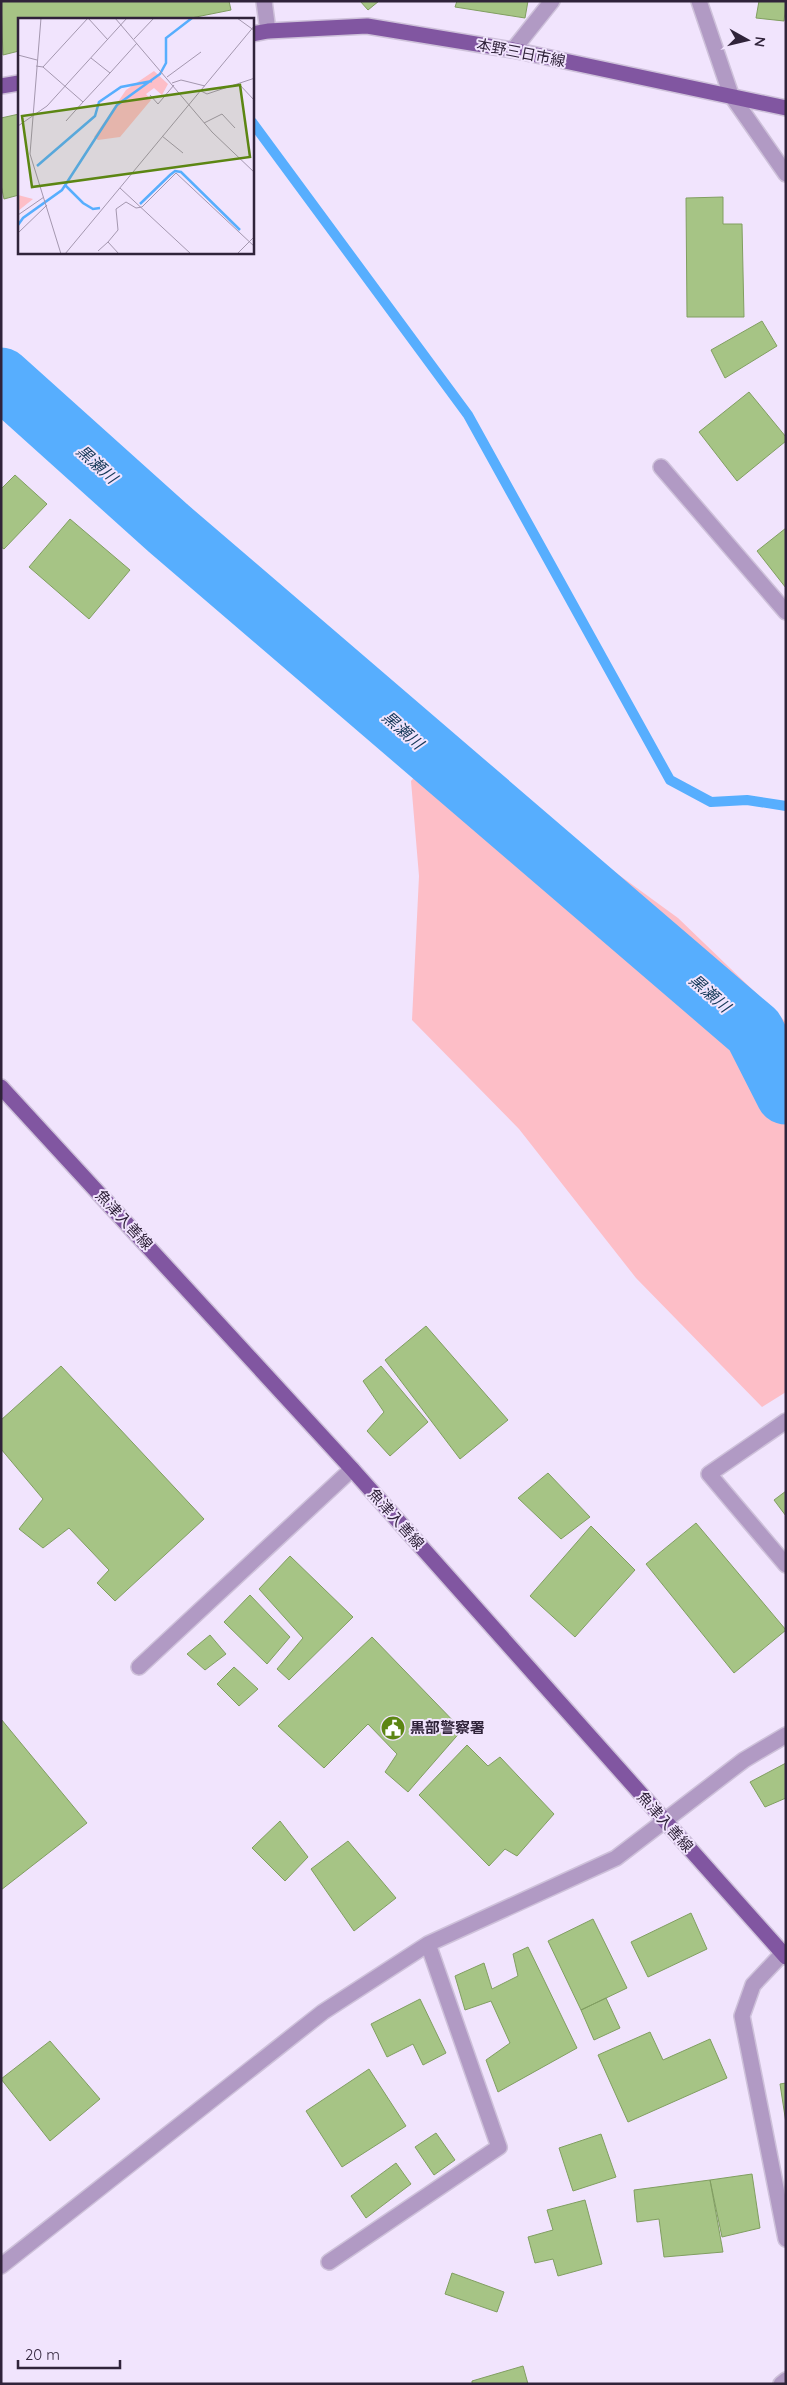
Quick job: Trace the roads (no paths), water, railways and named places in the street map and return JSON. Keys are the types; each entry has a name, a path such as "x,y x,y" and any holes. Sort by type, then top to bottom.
{"main road":[{"name":"本野三日市線","path":"254,34 268,31 367,26 513,50 786,108"},
{"path":"1,86 18,83"},
{"name":"魚津入善線","path":"1,1087 352,1469 784,1955"}],"street":[{"path":"264,1 268,31"},
{"path":"513,50 552,1"},
{"path":"699,1 731,95 786,174"},
{"path":"661,467 786,612"},
{"path":"786,1422 709,1474 786,1565"},
{"path":"139,1667 352,1469"},
{"path":"1,2266 323,2012 428,1944 616,1858 744,1760 786,1735"},
{"path":"329,2262 499,2147 428,1944"},
{"path":"784,1955 754,1985 742,2016 786,2239"},
{"path":"781,2384 786,2380"}],"waterway":[{"path":"254,125 468,415 670,780 711,802 747,800 786,806"},
{"name":"黒瀬川","path":"1,378 168,528 754,1031 786,1094"}],"place":[{"name":"黒部警察署","path":"393,1728"}]}
